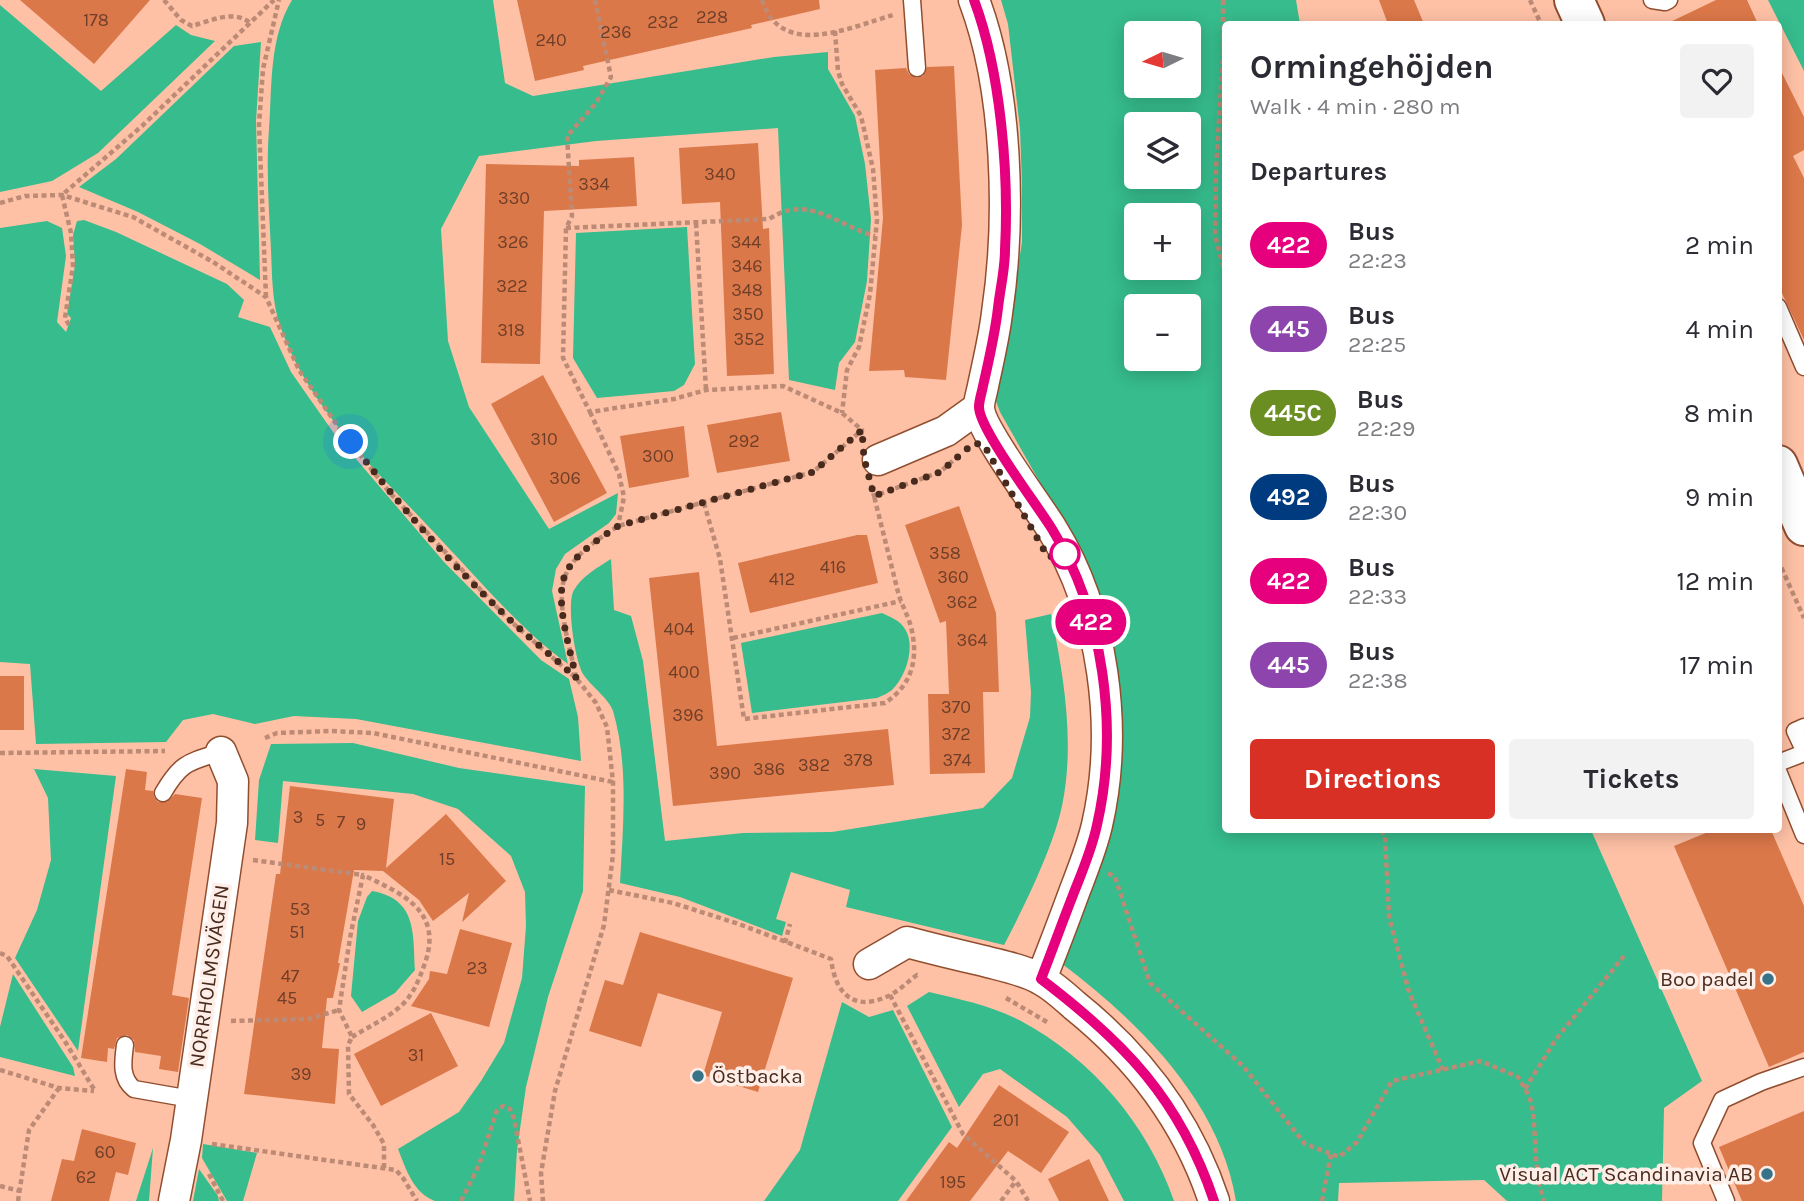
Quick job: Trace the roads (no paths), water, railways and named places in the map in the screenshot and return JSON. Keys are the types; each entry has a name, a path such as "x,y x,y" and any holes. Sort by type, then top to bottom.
{"main road":[{"path":"1574,0 1584,21"}],"street":[{"path":"974,0 983,23 996,93 1005,187 1005,252 997,316 978,408 992,437 1027,495 1051,528 1071,565 1087,607 1098,652 1106,729 1106,761 1097,828 1041,979"},
{"path":"870,463 946,431 978,408"},
{"name":"NORRHOLMSVÄGEN","path":"174,1201 232,823 233,781 221,752"},
{"path":"869,964 907,942 1009,967 1041,979 1120,1044 1153,1082 1181,1126 1204,1170 1214,1201"}],"lane":[{"path":"912,0 917,68"},
{"path":"1652,0 1669,0"},
{"path":"1782,316 1804,367"},
{"path":"1782,761 1804,752 1795,731 1804,727"},
{"path":"163,793 175,772 188,764 221,752"},
{"path":"1782,781 1804,835"},
{"path":"125,1045 122,1066 129,1085 134,1089 191,1099"},
{"path":"1726,1201 1702,1143 1722,1100 1760,1082 1804,1067"}],"place":[{"name":"Boo padel","path":"1768,979"},
{"name":"Östbacka","path":"698,1076"},
{"name":"Visual ACT Scandinavia AB","path":"1767,1174"}]}
